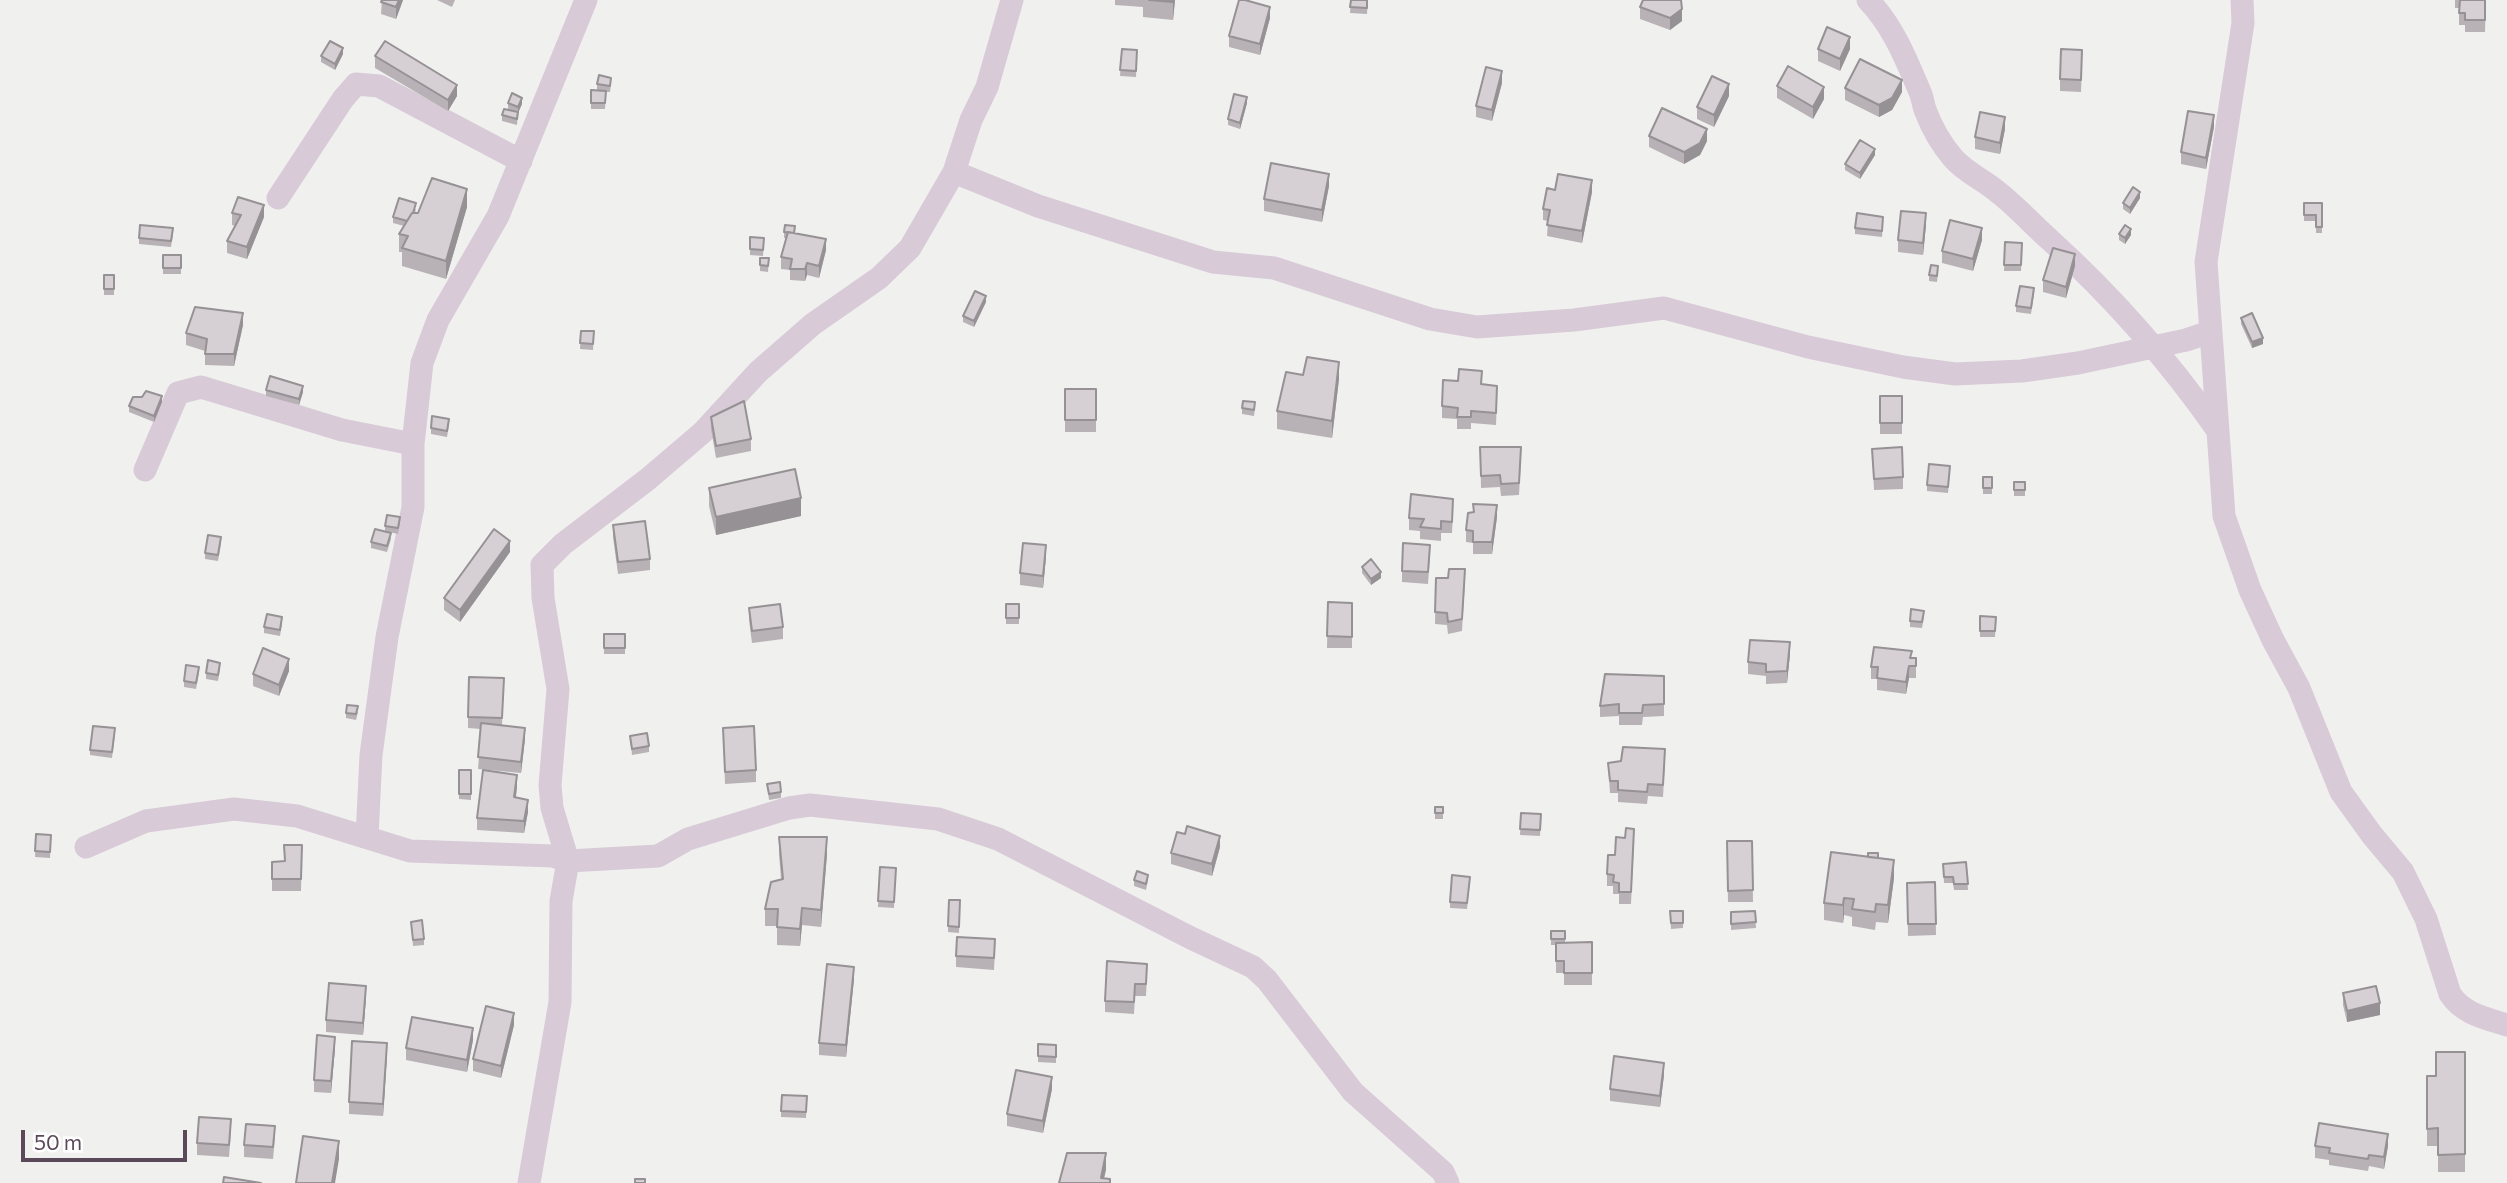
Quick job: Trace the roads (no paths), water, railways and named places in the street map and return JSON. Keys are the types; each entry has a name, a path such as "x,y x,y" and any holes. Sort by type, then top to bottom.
{"street":[{"path":"367,837 372,742 387,638 413,507 413,444 422,363 438,320 498,216 586,0"},
{"path":"529,1183 560,1002 561,901 568,861 552,808 550,785 558,689 543,598 542,565 563,544 703,432 758,372 813,324 879,278 910,248 954,172 971,120 987,87 1012,0"},
{"path":"1868,0 1887,22 1896,38 1921,94 1926,112 1953,157 1966,171 1999,192 2085,272 2154,347 2188,388 2219,433"},
{"path":"2242,0 2243,23 2206,262 2224,516 2250,590 2299,688 2341,792 2403,872 2426,919 2450,995 2469,1012 2507,1025"},
{"path":"278,198 343,99 356,84 379,86 521,161"},
{"path":"954,172 1038,206 1213,262 1274,268 1430,319 1477,327 1574,320 1664,308 1808,347 1903,367 1955,374 2022,371 2078,363 2186,340 2210,332"},
{"path":"145,470 178,393 201,387 342,430 413,444"},
{"path":"86,848 146,821 234,809 297,816 410,851 553,856 568,861 658,856 688,839 789,808 810,805 938,819 998,839 1253,967 1268,980 1353,1092 1443,1172 1448,1183"}]}
